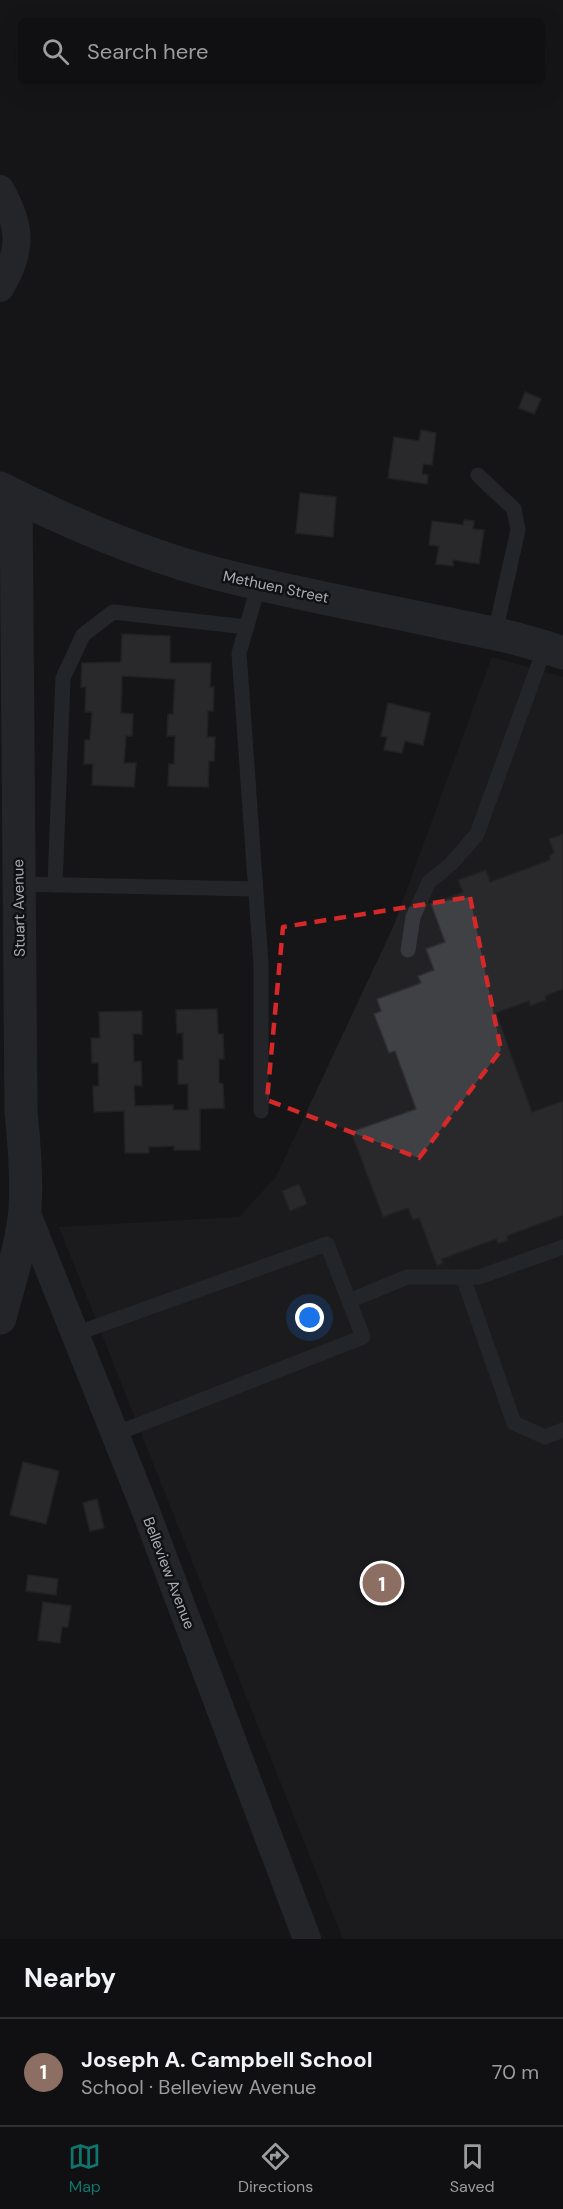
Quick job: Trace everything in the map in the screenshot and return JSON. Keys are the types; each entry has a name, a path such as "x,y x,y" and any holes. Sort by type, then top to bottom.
{"street":[{"path":"0,189 14,215 18,237 14,256 0,288"},
{"name":"Methuen Street","path":"8,492 58,518 175,562 259,584 495,633 554,650"},
{"name":"Stuart Avenue","path":"0,1318 17,1257 25,1209 8,492"},
{"name":"Belleview Avenue","path":"25,1209 115,1434 307,1939"}],"lane":[{"path":"478,476 514,508 519,530 495,633"},
{"path":"259,584 239,653 261,964 261,1111"},
{"path":"55,885 63,678 83,635 113,612 247,627"},
{"path":"408,950 413,916 429,882 451,864 477,834 554,650"},
{"path":"19,884 255,889"},
{"path":"75,1334 327,1245 363,1337 115,1434"},
{"path":"349,1301 407,1276 479,1277 563,1247"},
{"path":"463,1277 514,1423 545,1437 563,1430"}],"highlighted area":[{"path":"470,897 501,1050 419,1158 267,1100 283,927"}],"shaded area":[{"path":"492,657 563,677 563,1939 343,1939 59,1227 239,1217 276,1177 394,925"}],"building":[{"path":"525,392 541,399 534,414 519,408"},
{"path":"421,430 436,433 432,465 423,464 422,474 428,475 427,484 388,478 394,437 419,441"},
{"path":"300,493 336,497 333,537 296,533"},
{"path":"464,520 474,521 473,529 484,530 479,564 453,560 453,566 436,564 439,546 429,545 432,521 463,525"},
{"path":"122,634 170,636 170,663 211,663 210,687 214,687 213,711 208,711 207,737 215,737 214,761 209,761 208,787 168,786 169,764 174,764 175,736 167,736 168,714 173,714 175,679 122,676 121,713 133,714 132,736 126,736 124,763 136,763 134,787 92,785 93,764 84,764 85,740 90,740 92,712 85,712 86,687 81,687 82,663 121,662"},
{"path":"388,703 430,713 423,745 405,741 402,753 384,750 387,737 381,736"},
{"path":"563,834 563,989 545,996 546,1000 530,1006 529,1001 496,1013 532,1112 563,1101 563,1215 507,1236 508,1240 498,1244 496,1239 442,1259 443,1263 437,1266 419,1218 413,1220 408,1208 383,1217 351,1132 416,1109 395,1051 389,1053 374,1014 381,1011 377,999 421,983 418,976 434,970 426,949 445,942 431,904 463,892 458,880 486,870 490,882 550,860 549,856 554,853 549,839"},
{"path":"217,1009 218,1034 223,1034 224,1059 219,1059 219,1083 223,1084 224,1108 200,1109 200,1150 174,1150 174,1146 149,1147 149,1153 125,1153 124,1111 94,1112 93,1086 99,1086 98,1063 92,1063 91,1038 100,1038 99,1012 142,1011 142,1034 133,1034 134,1062 141,1061 142,1086 134,1085 135,1106 173,1105 173,1110 188,1110 188,1084 178,1084 178,1060 183,1060 183,1033 177,1033 176,1010"},
{"path":"299,1184 307,1204 290,1211 282,1191"},
{"path":"23,1462 59,1471 46,1524 10,1515"},
{"path":"97,1499 104,1528 90,1531 83,1503"},
{"path":"28,1575 58,1579 56,1595 26,1591"},
{"path":"43,1602 71,1606 68,1627 62,1627 60,1643 38,1640"}],"place":[{"name":"Joseph A. Campbell School","path":"382,1583"}]}
